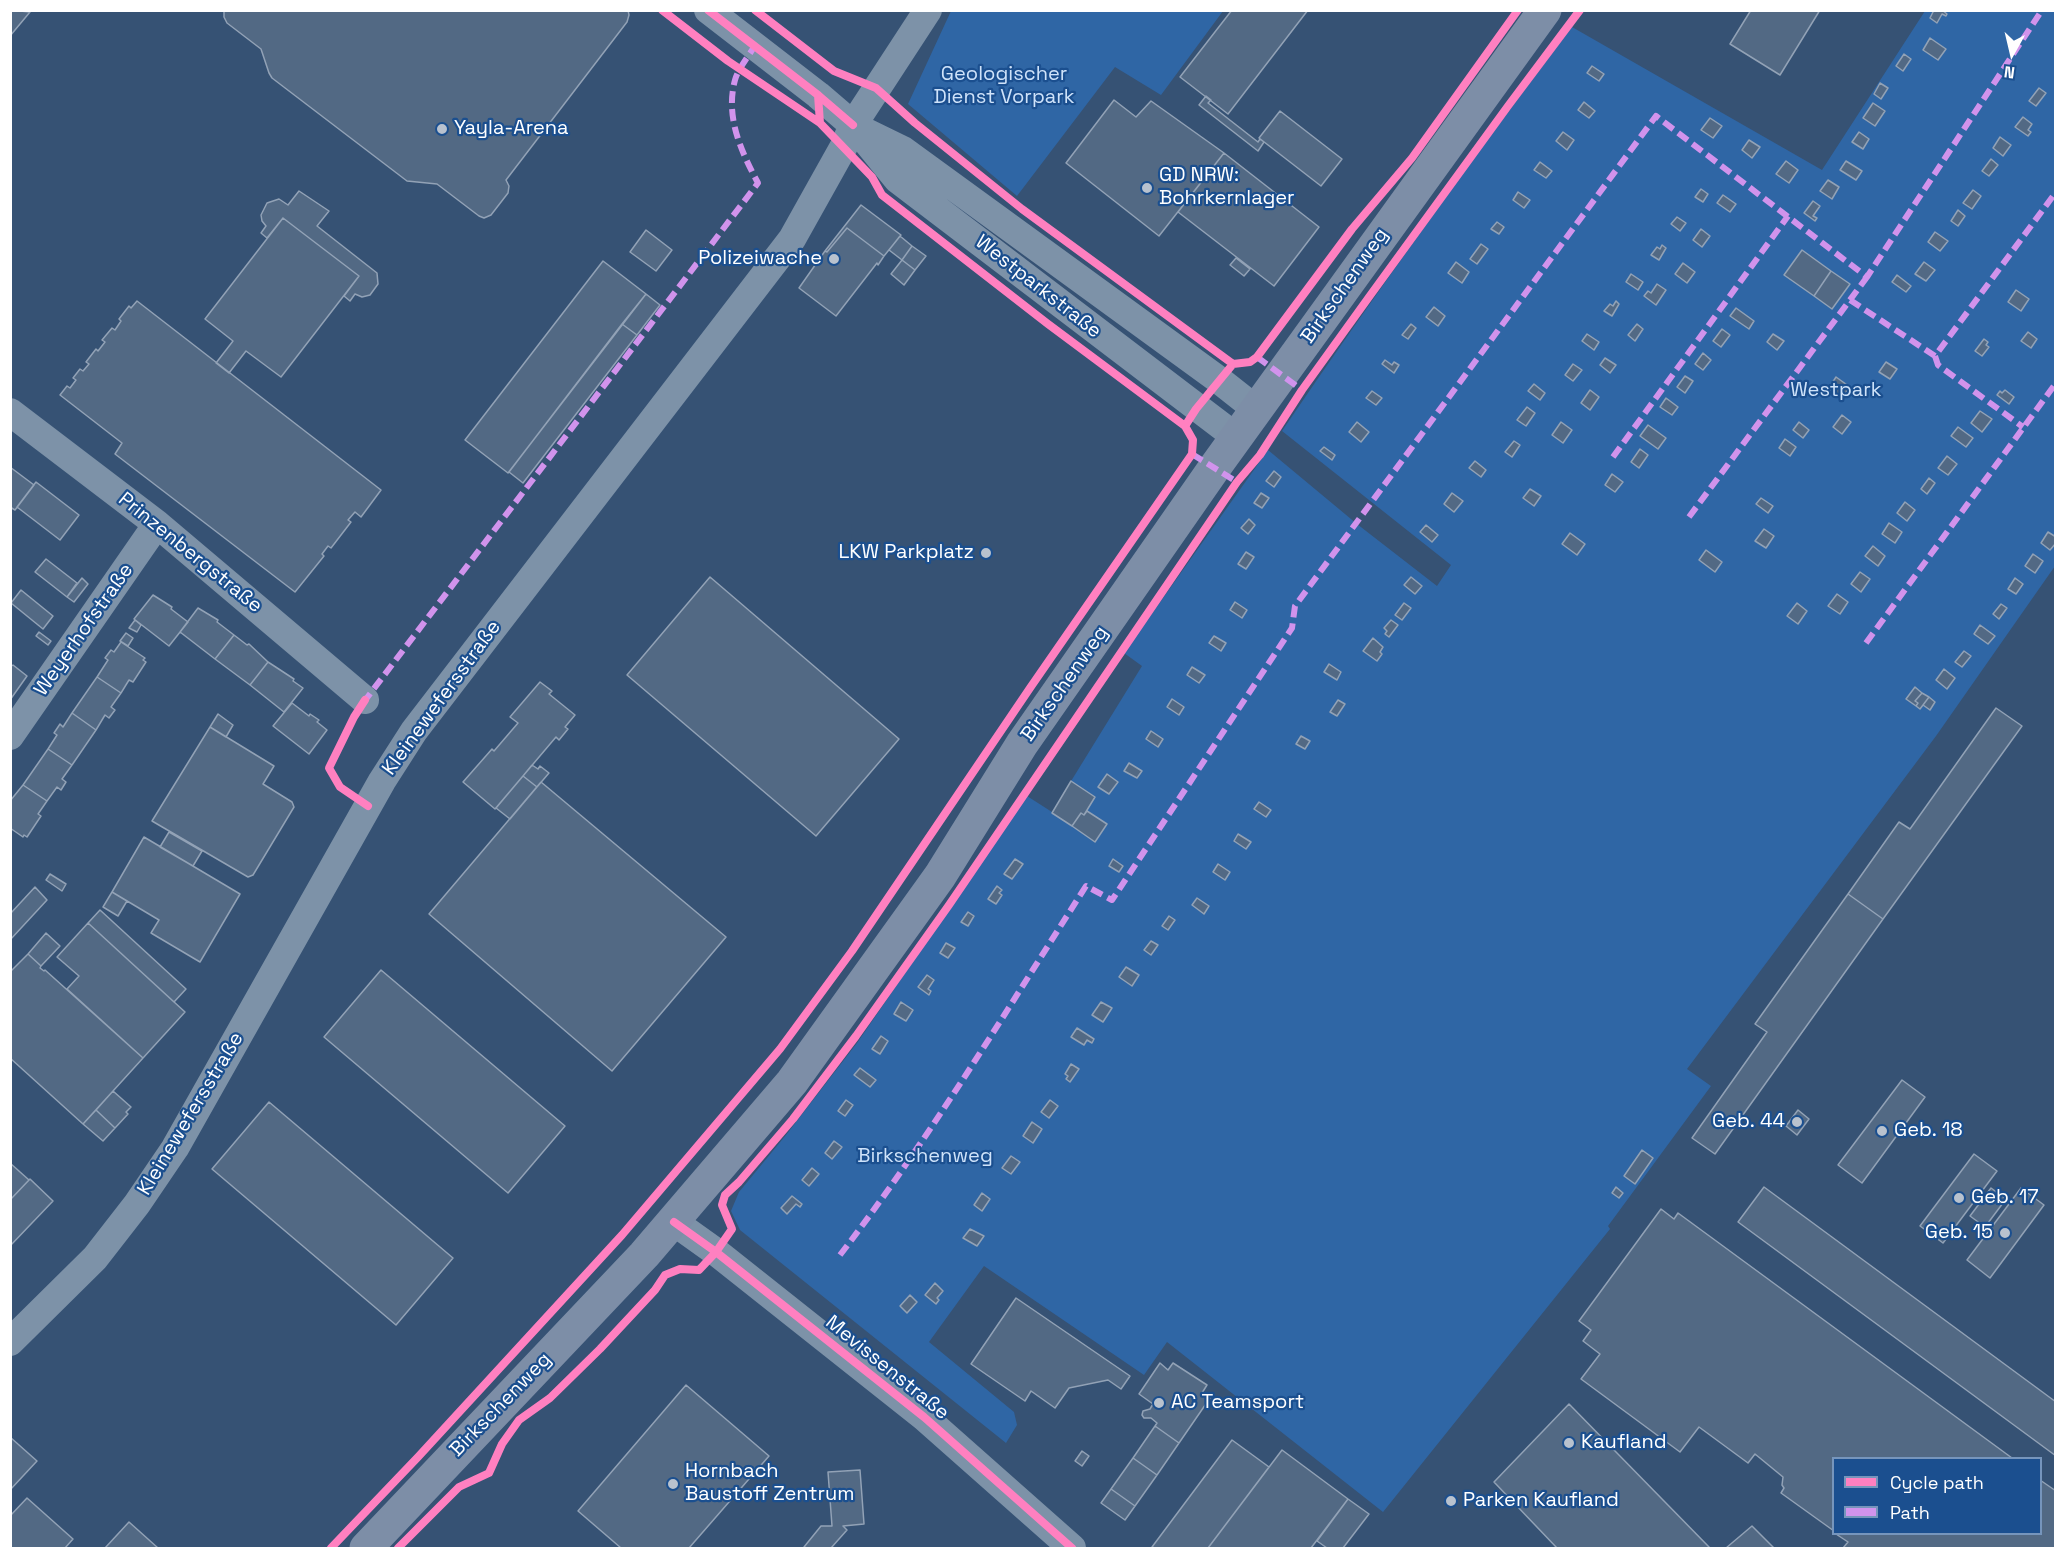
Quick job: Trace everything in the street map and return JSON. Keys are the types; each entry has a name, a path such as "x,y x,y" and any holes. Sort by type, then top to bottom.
{"main road":[{"name":"Birkschenweg","path":"366,1548 674,1222 792,1082 940,876 1022,744 1236,438 1545,10"}],"street":[{"name":"Westparkstraße","path":"708,10 818,95 852,125 897,179 1236,438"},
{"name":"Kleinewefersstraße","path":"10,1342 94,1258 137,1204 175,1148 382,781 414,730 792,239 844,146 852,125 928,10"},
{"name":"Westparkstraße","path":"852,125 903,150 1257,410"},
{"name":"Prinzenbergstraße","path":"10,412 157,524 365,700"},
{"name":"Weyerhofstraße","path":"10,736 157,524"},
{"name":"Mevissenstraße","path":"674,1222 716,1252 924,1417 1071,1548"}],"green space":[{"name":"Geologischer Dienst Vorpark","path":"951,10 1223,11 1161,95 1115,67 1017,196 908,104"},
{"name":"Westpark","path":"1925,11 2055,11 2055,566 1936,736 1687,1069 1711,1086 1608,1226 1610,1229 1383,1512 1167,1342 1144,1375 984,1266 929,1342 1014,1412 1017,1425 1006,1443 740,1230 731,1211 739,1192 857,1043 1027,796 1052,812 1142,666 1124,653 1268,450 1357,524 1437,586 1451,565 1282,431 1424,227 1572,27 1822,170"}],"building":[{"path":"10,10 30,12 10,36"},
{"name":"Yayla-Arena","path":"224,10 628,10 629,15 627,22 506,180 509,186 508,193 491,215 484,218 437,184 407,181 272,78 261,49 227,23"},
{"path":"1232,10 1308,10 1228,114 1180,77"},
{"path":"1751,10 1820,10 1780,75 1730,44"},
{"path":"1934,10 1942,10 1947,14 1946,16 1942,14 1937,23 1930,18"},
{"path":"1930,38 1946,49 1938,60 1923,50"},
{"path":"1904,54 1911,59 1903,71 1896,66"},
{"path":"1592,66 1604,74 1599,81 1587,73"},
{"path":"1880,83 1888,88 1881,99 1874,94"},
{"path":"2039,88 2046,93 2036,106 2029,101"},
{"path":"1206,96 1211,100 1208,103 1258,142 1260,139 1264,142 1258,151 1199,105"},
{"name":"GD NRW: Bohrkernlager","path":"1114,100 1136,117 1151,101 1224,153 1159,236 1066,163"},
{"path":"1584,102 1595,111 1589,118 1578,110"},
{"path":"1873,103 1885,111 1875,126 1863,118"},
{"path":"1280,111 1342,159 1321,186 1259,138"},
{"path":"2023,117 2032,124 2028,130 2031,132 2028,136 2015,127"},
{"path":"1710,118 1722,126 1713,138 1701,130"},
{"path":"1563,132 1574,140 1567,150 1556,141"},
{"path":"1859,132 1869,139 1863,149 1852,142"},
{"path":"2000,137 2011,145 2003,156 1993,148"},
{"path":"1749,140 1760,147 1752,158 1742,150"},
{"path":"1224,153 1319,227 1274,286 1178,212"},
{"path":"1991,159 1998,165 1989,176 1982,171"},
{"path":"1786,161 1798,170 1789,183 1776,174"},
{"path":"1846,161 1862,171 1856,180 1840,170"},
{"path":"1540,162 1552,171 1546,178 1534,170"},
{"path":"1828,180 1839,187 1832,199 1820,191"},
{"path":"1701,189 1708,194 1703,202 1695,197"},
{"path":"1973,190 1981,196 1972,209 1963,203"},
{"path":"299,191 329,211 317,226 377,273 378,284 370,295 362,297 355,294 350,301 344,296 359,276 283,218 267,238 261,233 266,226 261,215 267,203 279,199 288,205"},
{"path":"1518,192 1530,200 1524,208 1513,200"},
{"path":"1723,195 1736,204 1730,212 1717,203"},
{"path":"1813,201 1820,206 1813,216 1817,218 1815,221 1804,213"},
{"path":"861,205 901,235 884,256 847,228 827,252 825,251"},
{"path":"1958,210 1965,216 1958,226 1951,221"},
{"path":"1677,217 1686,223 1680,231 1671,224"},
{"path":"283,218 359,276 281,377 246,351 229,373 216,363 233,341 205,319"},
{"path":"1497,222 1504,227 1499,234 1491,229"},
{"path":"847,228 884,256 836,316 799,288 825,251 827,252"},
{"path":"1701,229 1710,236 1702,247 1693,240"},
{"path":"646,230 672,250 656,271 630,252"},
{"path":"1935,232 1948,241 1940,251 1928,242"},
{"path":"900,236 912,246 902,260 889,250"},
{"path":"1481,244 1488,249 1477,264 1470,259"},
{"path":"1662,245 1666,248 1659,260 1651,255 1657,247 1660,249"},
{"path":"912,246 926,256 915,270 902,260"},
{"path":"1802,250 1831,271 1814,296 1784,275"},
{"path":"1236,258 1250,269 1244,276 1230,265"},
{"path":"902,260 915,270 904,285 891,274"},
{"path":"603,261 646,294 508,473 465,440"},
{"path":"1456,262 1469,272 1462,283 1448,273"},
{"path":"1924,262 1935,270 1926,281 1915,274"},
{"path":"1683,263 1695,272 1687,283 1675,274"},
{"path":"1831,271 1850,284 1832,309 1814,296"},
{"path":"1631,274 1643,282 1638,290 1626,282"},
{"path":"1897,275 1911,286 1906,292 1892,282"},
{"path":"1657,284 1666,290 1656,305 1644,296 1648,291 1651,293"},
{"path":"2016,290 2029,299 2021,311 2008,302"},
{"path":"646,294 660,305 637,335 622,324"},
{"path":"137,301 381,490 361,517 355,512 348,520 351,522 331,548 328,546 322,554 324,556 295,592 115,454 122,443 60,395 67,386 70,388 76,380 73,378 80,369 83,371 89,364 86,362 105,342 102,340 112,328 115,330 121,321 119,319 129,306 131,308"},
{"path":"1616,301 1619,304 1612,316 1604,311 1610,304 1613,306"},
{"path":"1434,307 1445,316 1438,326 1426,317"},
{"path":"1736,308 1754,321 1749,329 1730,316"},
{"path":"622,324 637,335 523,483 509,472"},
{"path":"1411,324 1416,328 1408,339 1402,335"},
{"path":"1637,324 1643,329 1635,341 1628,335"},
{"path":"1722,329 1730,335 1721,347 1713,341"},
{"path":"2028,332 2037,339 2031,348 2021,341"},
{"path":"1587,334 1599,342 1594,350 1582,341"},
{"path":"1773,334 1784,341 1777,350 1767,342"},
{"path":"1984,339 1988,342 1986,345 1989,347 1982,356 1975,351"},
{"path":"1703,353 1711,360 1703,370 1695,364"},
{"path":"1605,358 1616,365 1610,373 1600,365"},
{"path":"1385,360 1392,365 1394,362 1399,365 1394,373 1382,364"},
{"path":"1886,362 1897,369 1890,379 1879,372"},
{"path":"1573,364 1582,370 1573,381 1565,375"},
{"path":"1685,376 1693,381 1685,393 1677,387"},
{"path":"1836,377 1850,387 1842,398 1829,388"},
{"path":"1534,384 1545,393 1540,400 1528,391"},
{"path":"1590,390 1599,397 1590,410 1581,403"},
{"path":"2005,390 2014,397 2009,404 1997,395 2000,391 2002,393"},
{"path":"1372,391 1382,398 1376,405 1366,398"},
{"path":"1666,398 1678,407 1672,415 1660,407"},
{"path":"1527,407 1535,413 1526,426 1517,420"},
{"path":"1980,411 1992,419 1982,432 1971,423"},
{"path":"1842,415 1851,422 1842,434 1833,427"},
{"path":"1357,422 1369,432 1361,442 1349,432"},
{"path":"1561,422 1572,430 1563,443 1552,435"},
{"path":"1799,422 1809,430 1803,438 1793,430"},
{"path":"1648,425 1666,438 1658,449 1640,436"},
{"path":"1958,427 1973,438 1966,447 1951,436"},
{"path":"1785,439 1796,447 1790,456 1779,448"},
{"path":"1514,441 1520,445 1512,457 1505,452"},
{"path":"1324,447 1335,455 1332,460 1320,451"},
{"path":"1640,449 1648,455 1639,468 1631,462"},
{"path":"1947,456 1957,464 1948,475 1938,468"},
{"path":"1475,461 1486,470 1481,477 1469,468"},
{"path":"10,467 34,485 15,510 10,507"},
{"path":"1274,471 1281,477 1274,487 1266,481"},
{"path":"1612,474 1623,482 1615,492 1605,485"},
{"path":"1929,478 1935,483 1927,494 1921,489"},
{"path":"36,482 79,515 60,540 17,507"},
{"path":"1530,489 1541,496 1534,506 1523,498"},
{"path":"1261,493 1269,498 1262,508 1254,503"},
{"path":"1452,493 1463,501 1454,512 1444,504"},
{"path":"1761,498 1773,506 1768,513 1756,504"},
{"path":"1905,502 1915,510 1907,521 1897,513"},
{"path":"1249,519 1255,525 1248,534 1241,528"},
{"path":"1889,523 1902,532 1895,543 1882,534"},
{"path":"1426,525 1438,535 1432,542 1420,532"},
{"path":"1764,529 1774,536 1766,548 1755,541"},
{"path":"2048,532 2056,537 2056,543 2050,550 2041,543"},
{"path":"1570,533 1585,544 1577,555 1562,544"},
{"path":"1873,546 1885,556 1878,566 1865,556"},
{"path":"1706,550 1722,562 1715,572 1699,560"},
{"path":"1246,552 1254,557 1246,569 1238,564"},
{"path":"2033,554 2043,561 2035,573 2025,566"},
{"path":"46,559 77,583 67,597 35,572"},
{"path":"1860,572 1870,579 1861,592 1851,584"},
{"path":"710,577 899,739 816,836 627,675"},
{"path":"1411,577 1422,586 1415,594 1404,585"},
{"path":"82,578 88,584 74,602 67,597"},
{"path":"2015,578 2023,584 2016,594 2008,589"},
{"path":"21,590 53,616 43,629 11,603"},
{"path":"1837,594 1848,602 1840,614 1828,606"},
{"path":"153,595 172,607 171,609 188,622 169,646 134,619"},
{"path":"1235,602 1247,610 1242,618 1230,610"},
{"path":"1404,603 1411,608 1402,620 1395,615"},
{"path":"1797,603 1807,611 1798,624 1787,616"},
{"path":"2001,604 2007,608 1999,619 1993,614"},
{"path":"198,608 218,620 217,622 234,635 215,659 180,632"},
{"path":"135,620 141,625 137,632 129,628"},
{"path":"1391,620 1398,625 1389,637 1385,634 1387,631 1384,628"},
{"path":"1980,625 1995,636 1988,644 1974,634"},
{"path":"39,632 51,641 48,645 36,636"},
{"path":"126,633 133,638 128,646 120,641"},
{"path":"234,635 247,645 249,644 268,662 250,685 215,659"},
{"path":"1214,636 1226,643 1221,651 1209,643"},
{"path":"1373,638 1383,647 1380,652 1382,654 1377,661 1363,651"},
{"path":"121,642 145,658 143,660 146,662 133,682 129,680 121,693 97,677 108,660 105,658 111,650 114,652"},
{"path":"1964,651 1971,656 1962,667 1955,662"},
{"path":"268,662 294,679 293,681 303,688 284,712 250,685"},
{"path":"1329,664 1341,672 1337,680 1324,672"},
{"path":"13,665 27,676 10,700 10,667"},
{"path":"1192,667 1205,675 1199,683 1187,675"},
{"path":"1944,669 1955,678 1947,689 1936,680"},
{"path":"97,677 121,693 111,707 115,710 109,718 105,715 96,730 72,713"},
{"path":"540,682 552,691 549,694 575,715 565,727 568,729 559,740 556,737 495,809 463,782 518,723 510,717"},
{"path":"1915,687 1922,693 1915,701 1918,703 1916,706 1906,699"},
{"path":"1922,693 1929,697 1920,709 1916,706 1918,703 1915,701"},
{"path":"1929,697 1935,702 1930,710 1923,705"},
{"path":"1172,699 1184,707 1179,715 1167,707"},
{"path":"1338,700 1345,704 1337,716 1330,712"},
{"path":"292,703 309,716 310,714 319,720 317,722 327,730 309,754 273,726"},
{"path":"1996,708 2022,726 1883,919 1848,894 1899,822 1910,829"},
{"path":"72,713 96,730 72,765 48,749 57,735 54,733 60,724 63,727"},
{"path":"218,714 233,725 226,737 210,727"},
{"path":"210,727 274,766 263,784 292,802 294,807 253,875 248,877 152,821"},
{"path":"1151,731 1163,739 1158,747 1146,739"},
{"path":"1301,736 1310,741 1305,749 1296,744"},
{"path":"48,749 72,765 62,779 66,782 61,790 57,787 47,801 23,785"},
{"path":"1129,763 1142,771 1137,778 1124,771"},
{"path":"532,765 538,769 540,766 549,773 537,787 523,776"},
{"path":"1107,774 1118,782 1109,794 1098,787"},
{"path":"523,776 537,787 510,819 496,808"},
{"path":"1071,781 1095,797 1084,815 1081,813 1072,826 1052,813"},
{"path":"541,782 726,937 612,1071 429,914"},
{"path":"23,785 47,801 38,814 41,816 27,837 24,835 23,837 10,828 10,801"},
{"path":"1259,802 1271,810 1266,817 1254,809"},
{"path":"1087,811 1107,824 1095,842 1072,826 1081,813 1084,815"},
{"path":"169,832 202,851 193,866 160,847"},
{"path":"1238,834 1251,842 1246,849 1234,841"},
{"path":"144,837 240,894 200,962 151,933 159,920 112,892"},
{"path":"1015,859 1023,864 1012,879 1004,874"},
{"path":"1113,859 1123,866 1119,872 1109,866"},
{"path":"1218,864 1230,872 1225,880 1213,872"},
{"path":"50,874 66,884 62,891 46,880"},
{"path":"997,886 1002,890 999,893 1002,895 996,904 988,899"},
{"path":"35,887 47,900 10,940 10,914"},
{"path":"112,892 127,901 118,916 103,907"},
{"path":"1848,894 1883,919 1715,1154 1692,1138 1767,1032 1755,1024"},
{"path":"1197,898 1209,906 1204,914 1192,905"},
{"path":"100,910 186,989 174,1002 88,923"},
{"path":"968,912 974,916 968,926 961,922"},
{"path":"1169,916 1175,920 1168,930 1162,926"},
{"path":"88,923 185,1012 143,1058 67,989 79,976 57,957"},
{"path":"46,933 60,946 41,966 28,954"},
{"path":"1151,941 1158,945 1151,955 1144,950"},
{"path":"946,943 955,948 948,958 940,953"},
{"path":"28,954 41,966 40,968 143,1058 83,1124 10,1058 10,972"},
{"path":"1126,967 1139,975 1132,986 1119,977"},
{"path":"381,970 565,1126 508,1193 324,1037"},
{"path":"927,975 934,980 928,989 931,991 929,995 918,987"},
{"path":"901,1002 913,1010 906,1021 894,1014"},
{"path":"1101,1002 1112,1008 1103,1022 1092,1015"},
{"path":"1077,1028 1094,1039 1092,1043 1087,1040 1084,1045 1071,1037"},
{"path":"881,1036 888,1041 880,1054 872,1049"},
{"path":"1071,1064 1079,1069 1070,1082 1066,1079 1068,1076 1065,1074"},
{"path":"860,1068 876,1080 870,1087 854,1075"},
{"name":"Geb. 18","path":"1902,1080 1925,1097 1862,1183 1838,1165"},
{"path":"113,1091 131,1107 126,1112 128,1114 115,1128 96,1110"},
{"path":"846,1100 853,1105 845,1116 838,1111"},
{"path":"1050,1100 1058,1106 1049,1118 1041,1112"},
{"path":"269,1102 453,1258 396,1325 212,1169"},
{"path":"96,1110 115,1128 103,1141 83,1124"},
{"name":"Geb. 44","path":"1798,1110 1809,1119 1797,1135 1786,1126"},
{"path":"1032,1122 1042,1129 1033,1143 1023,1136"},
{"path":"834,1141 842,1147 832,1159 825,1153"},
{"path":"1642,1150 1653,1158 1635,1184 1624,1176"},
{"name":"Geb. 17","path":"1974,1154 1997,1171 1943,1243 1920,1226"},
{"path":"1011,1156 1020,1162 1011,1174 1002,1168"},
{"path":"10,1163 29,1180 10,1200"},
{"path":"812,1168 819,1174 809,1186 802,1180"},
{"path":"30,1179 53,1201 10,1246 10,1200"},
{"path":"1616,1187 1623,1193 1619,1198 1612,1193"},
{"path":"1764,1187 2056,1402 2056,1456 1738,1222"},
{"path":"1991,1188 2006,1199 1985,1227 1970,1216"},
{"name":"Geb. 15","path":"2021,1188 2044,1205 1990,1278 1967,1260"},
{"path":"982,1193 990,1199 982,1211 974,1205"},
{"path":"792,1196 802,1204 800,1207 796,1204 787,1214 781,1208"},
{"path":"1661,1209 1674,1219 1678,1213 2011,1457 1832,1457 1832,1530 1781,1493 1784,1488 1783,1477 1755,1454 1748,1463 1699,1427 1680,1452 1581,1379 1600,1354 1583,1341 1591,1330 1579,1321"},
{"path":"970,1229 984,1236 977,1246 963,1238"},
{"path":"935,1283 943,1291 937,1298 939,1300 936,1304 925,1295"},
{"path":"910,1295 917,1302 907,1313 900,1306"},
{"path":"1016,1298 1130,1376 1121,1389 1108,1380 1069,1388 1055,1408 1031,1391 1025,1401 971,1364"},
{"path":"1160,1363 1168,1370 1173,1363 1207,1385 1202,1393 1210,1398 1179,1443 1155,1426 1157,1423 1151,1418 1144,1418 1142,1415 1143,1411 1150,1409 1153,1404 1139,1394"},
{"name":"Hornbach Baustoff Zentrum","path":"686,1385 769,1456 689,1548 621,1548 578,1511"},
{"name":"Kaufland","path":"1569,1404 1710,1548 1557,1548 1494,1482"},
{"path":"1155,1426 1179,1443 1157,1475 1133,1458"},
{"path":"10,1437 37,1461 10,1490"},
{"path":"1232,1440 1269,1467 1208,1548 1152,1547"},
{"path":"1282,1450 1348,1499 1311,1548 1208,1548"},
{"path":"1082,1451 1089,1456 1082,1466 1075,1461"},
{"path":"1133,1458 1157,1475 1135,1506 1111,1489"},
{"path":"860,1470 864,1524 843,1526 847,1530 831,1548 804,1547 821,1526 832,1526 828,1472"},
{"path":"2042,1481 2056,1491 2056,1548 1843,1548 1848,1542 1838,1535 2042,1535"},
{"path":"1111,1489 1135,1506 1125,1520 1101,1503"},
{"path":"27,1498 73,1539 65,1548 10,1548 10,1516"},
{"path":"1348,1499 1369,1514 1343,1548 1327,1548 1317,1541"},
{"path":"129,1522 158,1548 105,1548"},
{"path":"1752,1526 1774,1548 1726,1548"}],"marked path":[{"path":"840,1255 936,1120 1086,886 1112,900 1292,628 1295,606 1656,116 1867,277 2042,10"},
{"path":"363,703 758,183 736,133 732,107 736,76 754,47"},
{"path":"1850,300 1935,356 2056,192"},
{"path":"1613,457 1788,216"},
{"path":"1689,517 1867,277"},
{"path":"1935,356 1938,365 2023,427"},
{"path":"1257,357 1302,390"},
{"path":"1866,643 2056,383"},
{"path":"1192,454 1237,482"}],"cycle path":[{"path":"662,10 728,61 820,123"},
{"path":"708,10 853,125"},
{"path":"755,10 834,71 876,88 915,123 1022,209 1233,364"},
{"path":"1185,426 1233,364 1250,362 1257,357 1352,229 1412,158 1518,10"},
{"path":"398,1548 459,1487 489,1473 502,1444 519,1420 550,1398 600,1349 655,1290 665,1275 680,1269 699,1270 716,1252 732,1229 722,1205 725,1195 793,1119 856,1036 949,905 1237,482 1260,455 1302,390 1580,10"},
{"path":"331,1548 622,1235 780,1049 852,951 1192,454 1193,440 1185,426 1048,324 882,195 872,177 820,123 818,95"},
{"path":"365,700 329,768 340,787 368,806"},
{"path":"674,1222 716,1252 924,1417 1072,1548"}],"place":[{"name":"Yayla-Arena","path":"442,129"},
{"name":"GD NRW: Bohrkernlager","path":"1147,188"},
{"name":"Polizeiwache","path":"834,259"},
{"name":"LKW Parkplatz","path":"986,553"},
{"name":"Geb. 44","path":"1797,1122"},
{"name":"Geb. 18","path":"1882,1131"},
{"name":"Geb. 17","path":"1959,1198"},
{"name":"Geb. 15","path":"2005,1233"},
{"name":"AC Teamsport","path":"1159,1403"},
{"name":"Kaufland","path":"1569,1443"},
{"name":"Hornbach Baustoff Zentrum","path":"673,1484"},
{"name":"Parken Kaufland","path":"1451,1501"}]}
